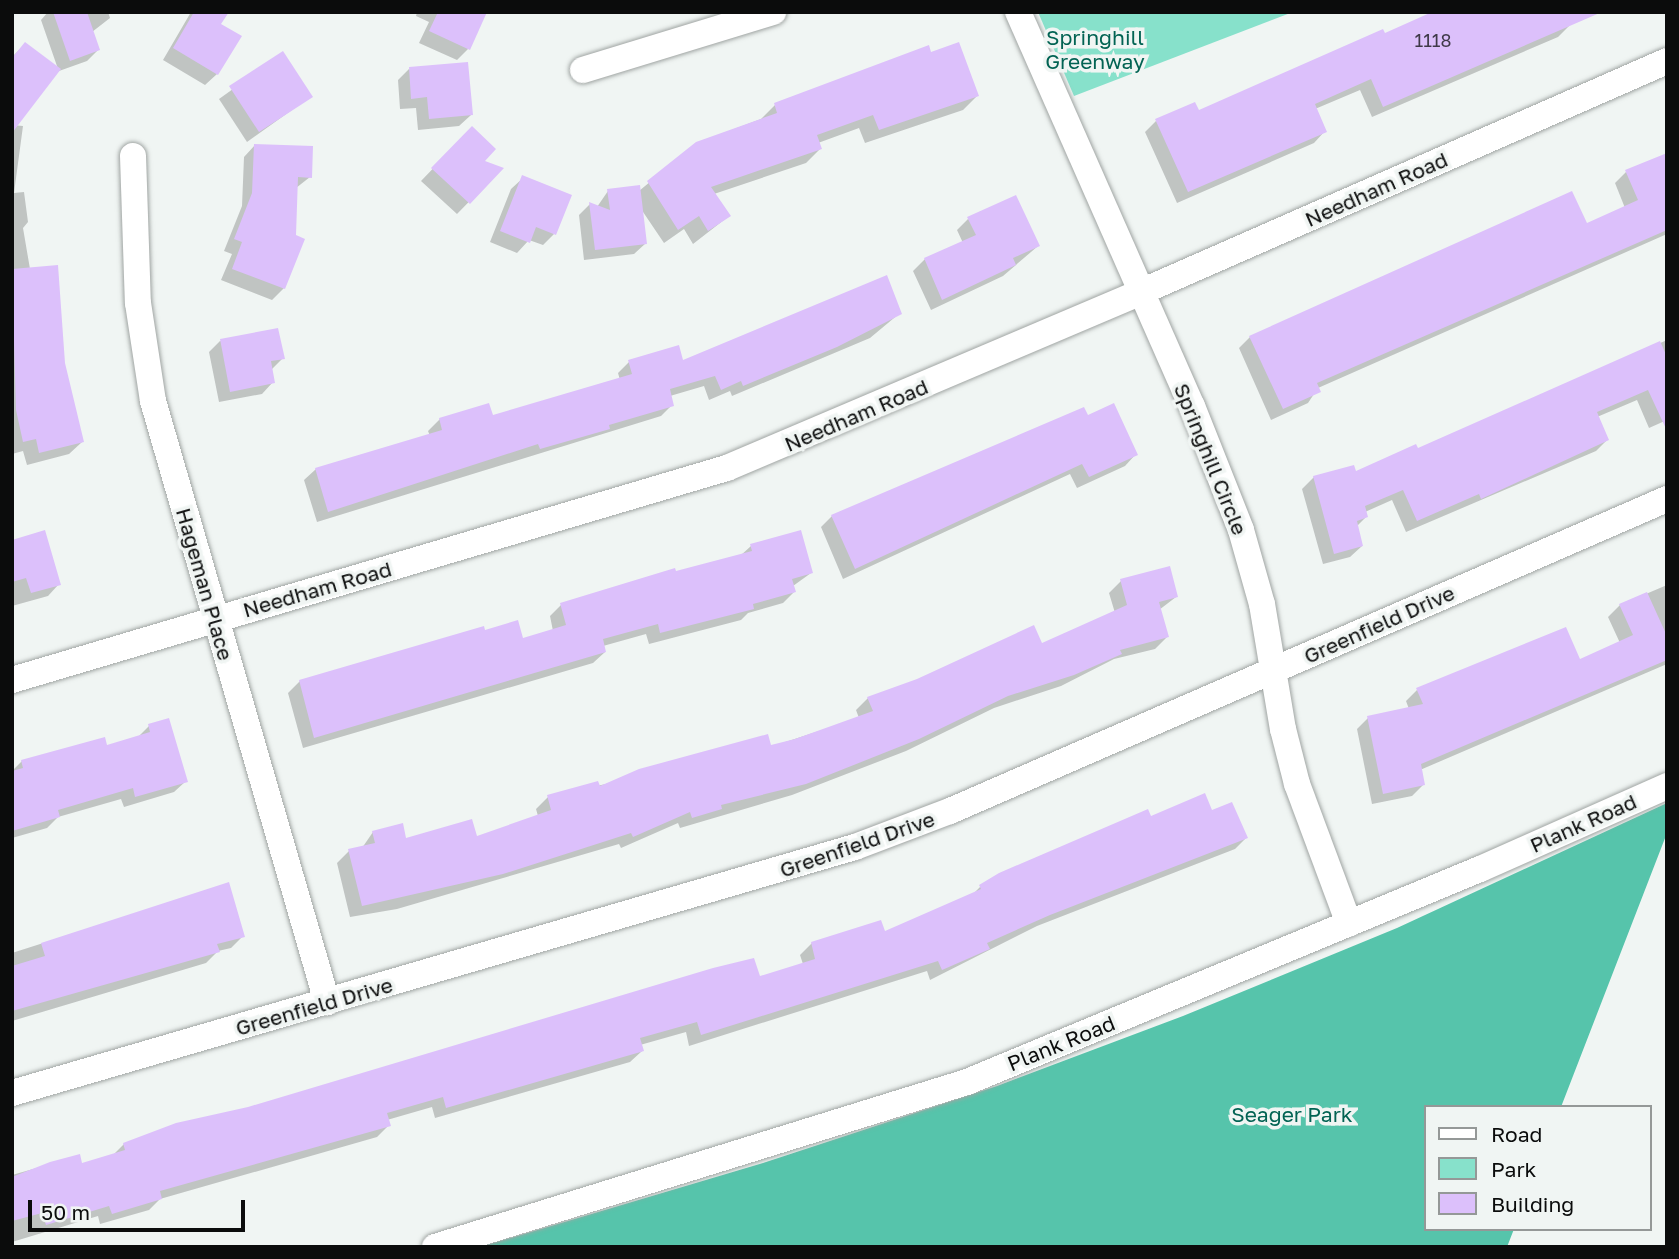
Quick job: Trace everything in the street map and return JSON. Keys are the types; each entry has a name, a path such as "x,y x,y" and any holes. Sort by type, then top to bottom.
{"street":[{"path":"583,70 676,46 773,12"},
{"name":"Springhill Circle","path":"1018,12 1141,292 1241,530 1262,604 1297,784 1349,924"},
{"name":"Needham Road","path":"12,680 727,468 1141,292 1667,61"},
{"name":"Hageman Place","path":"133,156 138,303 153,401 327,1002"},
{"name":"Greenfield Drive","path":"12,1093 855,847 1273,671 1667,499"},
{"name":"Plank Road","path":"435,1247 908,1102 1349,924 1667,786"}],"green space":[{"name":"Springhill Greenway","path":"1038,12 1293,12 1074,96"},
{"name":"Seager Park","path":"1667,803 1667,833 1562,1105 1424,1105 1424,1231 1513,1231 1507,1247 480,1247 763,1163 997,1086 1183,1016 1397,928"}],"building":[{"path":"53,12 87,12 100,50 70,61"},
{"path":"194,12 229,12 221,24 242,36 218,75 173,48"},
{"path":"438,12 487,12 470,50 429,31"},
{"path":"1432,12 1602,12 1383,107 1371,79 1315,104 1327,132 1188,192 1155,119 1195,102 1199,110 1383,29 1385,33"},
{"path":"25,42 61,69 12,133 12,58"},
{"path":"959,42 979,96 879,130 873,115 817,135 822,149 711,187 731,216 708,231 699,216 678,230 647,181 696,142 777,113 774,103 929,45 931,52"},
{"path":"283,51 313,97 259,132 229,86"},
{"path":"468,62 473,115 429,119 427,97 411,99 409,67"},
{"path":"472,126 496,149 485,161 504,168 470,204 431,168"},
{"path":"254,144 313,146 312,178 298,177 296,235 305,239 285,289 232,269 242,242 234,239 252,193"},
{"path":"1667,153 1667,230 1317,383 1321,392 1283,409 1249,336 1572,191 1587,223 1638,200 1625,170"},
{"path":"522,175 572,195 556,235 536,227 530,243 500,231"},
{"path":"640,185 647,244 595,250 589,202 610,210 607,189"},
{"path":"1016,195 1040,246 1013,258 1016,265 942,300 924,258 976,235 967,217"},
{"path":"58,265 65,363 84,442 39,453 36,439 23,442 16,410 12,269"},
{"path":"887,275 902,314 837,347 743,386 741,381 721,390 715,376 670,389 674,406 609,425 610,429 540,449 538,444 328,512 315,468 442,430 439,418 489,403 493,415 632,374 628,360 679,345 683,360"},
{"path":"278,328 285,359 271,361 275,383 230,392 220,339"},
{"path":"1660,341 1667,357 1667,431 1648,390 1597,412 1609,440 1481,499 1479,494 1417,521 1403,490 1365,506 1368,517 1357,521 1363,546 1334,554 1313,476 1354,465 1356,471 1416,444 1418,448"},
{"path":"1114,403 1138,455 1089,477 1082,464 855,569 831,515 1084,407 1088,415"},
{"path":"45,530 61,585 31,593 26,578 12,582 12,540"},
{"path":"801,530 813,573 792,579 796,592 753,604 754,609 660,633 658,624 603,639 606,652 314,738 299,680 484,626 485,630 518,620 523,638 566,625 560,603 675,568 676,571 752,551 750,544"},
{"path":"1170,566 1178,597 1159,602 1169,637 1120,650 1122,654 1074,675 1008,696 919,739 806,784 721,805 722,809 692,818 690,812 633,837 631,833 503,874 362,906 348,849 375,843 372,831 403,823 406,838 472,819 477,836 551,810 547,795 598,781 600,786 639,769 768,734 771,745 795,739 873,711 867,697 917,679 1034,625 1042,643 1127,605 1120,579"},
{"path":"1647,592 1667,636 1667,660 1421,764 1425,785 1383,794 1367,716 1423,704 1416,688 1566,627 1580,659 1633,635 1619,604"},
{"path":"169,718 188,782 135,797 133,788 58,810 60,817 12,831 12,771 23,768 21,760 105,737 107,745 150,732 148,724"},
{"path":"1205,793 1212,810 1232,802 1248,838 1050,915 987,943 990,949 942,970 938,961 701,1035 697,1022 640,1038 644,1051 446,1108 443,1097 387,1113 391,1126 160,1191 162,1199 112,1214 109,1206 46,1225 42,1213 12,1221 12,1177 50,1162 80,1154 82,1163 125,1150 123,1143 176,1123 248,1107 713,968 754,958 760,976 815,959 811,942 881,920 885,931 981,889 979,885 999,873 1148,809 1151,816"},
{"path":"229,882 245,937 217,944 220,952 12,1011 12,966 45,956 41,943"}]}
